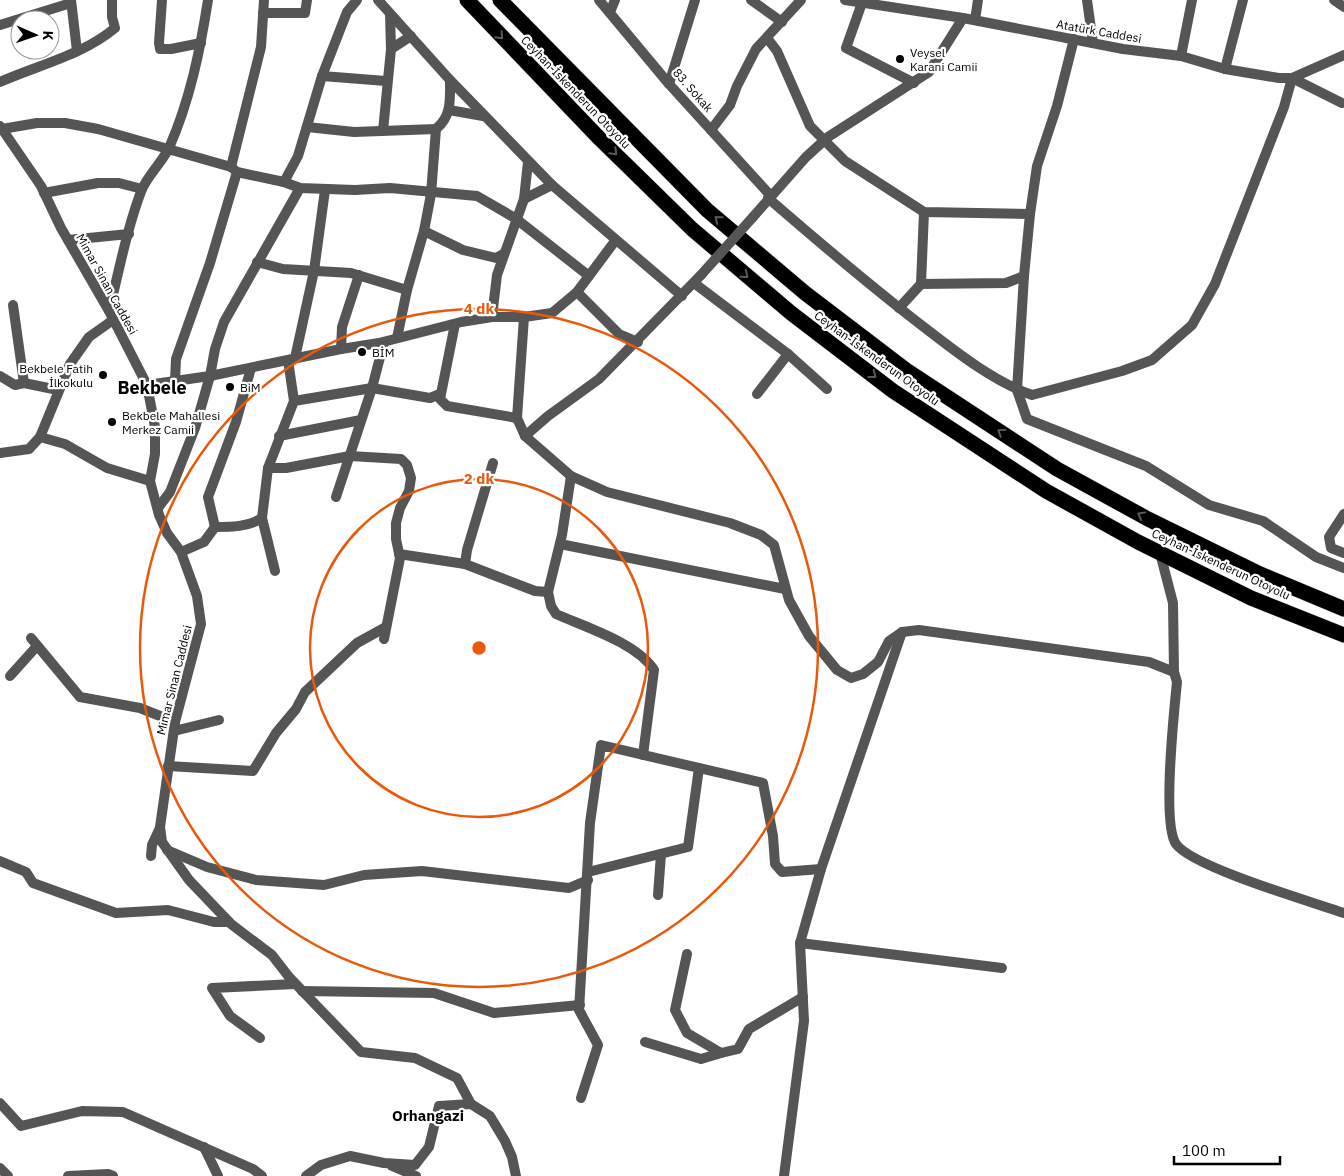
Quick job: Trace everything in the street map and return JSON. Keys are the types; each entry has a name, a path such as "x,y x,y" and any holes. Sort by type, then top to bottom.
{"highway":[{"name":"Ceyhan-İskenderun Otoyolu","path":"467,0 587,125 692,229 790,313 893,391 1046,491 1160,553 1252,598 1344,635"},
{"name":"Ceyhan-İskenderun Otoyolu","path":"500,0 707,210 804,293 906,370 1057,469 1148,519 1260,574 1344,609"}],"street":[{"path":"0,82 77,51 104,37 115,28 112,17 112,0"},
{"path":"162,0 160,49 171,49 201,43"},
{"path":"0,454 29,449 40,437 70,364 89,337 111,316 129,234 142,189 153,168 168,150 187,102 201,43 208,0"},
{"path":"175,381 176,359 210,263 234,170 261,47 264,0"},
{"path":"263,13 306,13 307,0"},
{"path":"284,182 298,156 322,76 326,70 347,12 357,0"},
{"path":"378,0 450,80 528,162 616,241 682,296"},
{"name":"83. Sokak","path":"599,0 769,197 899,308 958,353 1018,390"},
{"path":"610,12 615,0"},
{"path":"670,84 695,0"},
{"path":"751,0 782,22"},
{"path":"711,130 730,105 737,86 756,49 801,0"},
{"name":"Atatürk Caddesi","path":"845,0 963,18 1093,43 1181,56 1226,69 1279,78 1292,78 1344,55"},
{"path":"975,20 978,0"},
{"path":"1087,0 1093,43"},
{"path":"1181,56 1192,0"},
{"path":"1226,69 1243,0"},
{"path":"1334,0 1344,7"},
{"path":"0,25 71,2 77,51"},
{"path":"863,2 846,48 914,83"},
{"path":"383,131 386,82 391,49 390,14"},
{"path":"525,436 548,416 599,379 638,342 694,283 769,197 823,141 929,72 963,18"},
{"path":"391,49 411,36"},
{"path":"767,38 777,52 810,126 845,161 924,212 1030,214"},
{"path":"1074,39 1037,166 1030,214 1024,276 1018,390 1027,419 1146,466 1209,505 1263,521 1316,557 1344,568"},
{"path":"322,76 386,82"},
{"path":"1018,390 1032,395 1122,371 1152,360 1192,325 1215,284 1280,116 1292,78 1342,103"},
{"path":"307,127 354,132 436,129 443,123 449,110 450,80"},
{"path":"449,110 484,116"},
{"path":"1,128 37,123 65,123 98,129 300,188 325,190 390,188 431,194 477,196 515,218 589,276"},
{"name":"Mimar Sinan Caddesi","path":"1,128 44,192 147,385 155,427 155,454 150,481 167,533 181,552 197,596 201,624 175,726 160,827 162,842 188,880 229,922 272,955 298,988 361,1052 415,1058 457,1078 471,1104 490,1116 512,1157 516,1176"},
{"path":"397,338 407,290 424,231 431,194 436,129"},
{"path":"492,316 497,275 515,218 524,199 528,162"},
{"path":"44,192 98,183 119,183 142,189"},
{"path":"524,199 552,185"},
{"path":"158,508 170,492 184,458 210,376 215,349 224,322 300,188"},
{"path":"275,571 262,518 268,468 294,401 292,359 314,271 325,190"},
{"path":"899,308 921,284 924,212"},
{"path":"424,231 463,250 496,258 503,254"},
{"path":"68,240 129,234"},
{"path":"147,385 210,376 384,342 492,316 524,317 552,314 577,292 616,241"},
{"path":"257,262 282,270 342,272 407,290"},
{"path":"341,349 342,327 359,276"},
{"path":"921,284 1006,283 1024,276"},
{"path":"694,283 788,354 827,388"},
{"path":"577,292 619,334 638,342"},
{"path":"13,305 24,384"},
{"path":"524,317 517,418 525,436 571,476 607,492 730,523 761,535 774,545 789,600 809,636 837,670 850,678 863,674 878,662 889,641 902,632 919,630 1149,662 1174,672"},
{"path":"455,324 440,399 447,406 517,418"},
{"path":"336,497 372,388 384,342"},
{"path":"757,394 788,354"},
{"path":"181,552 204,542 215,527 208,497 236,422 251,368"},
{"path":"0,376 14,385 24,384 58,390"},
{"path":"294,401 372,388 430,398 440,394"},
{"path":"279,436 360,420"},
{"path":"40,437 64,444 107,468 150,481"},
{"path":"268,468 286,468 350,456 401,459 408,465 409,491 400,508 396,523 399,554 384,639"},
{"path":"465,564 466,550 493,463"},
{"path":"571,476 560,544 548,592 551,606 556,614 647,658 654,670 643,755"},
{"path":"1344,514 1329,537 1331,548 1344,553"},
{"path":"215,527 233,527 256,522 262,518"},
{"path":"560,544 785,589"},
{"path":"1160,553 1173,603 1174,672 1176,682 1169,822 1176,844 1203,864 1344,913"},
{"path":"399,554 465,564 535,591 548,592"},
{"path":"168,766 253,772 276,733 296,709 305,692 357,643 386,626"},
{"path":"784,1176 804,1021 800,942 821,869 902,632"},
{"path":"10,676 34,642 80,697 140,708 175,726 219,720"},
{"path":"581,1098 598,1046 579,1010 590,823 601,745 763,783 773,836 775,864 782,872 821,869"},
{"path":"166,850 207,867 256,880 324,885 364,874 422,871 569,888 588,876 688,847 698,768"},
{"path":"151,856 152,845 160,827"},
{"path":"658,895 661,854"},
{"path":"0,861 26,872 33,883 116,913 168,910 214,922 229,922"},
{"path":"800,942 1002,968"},
{"path":"687,954 675,1010 687,1033 722,1053"},
{"path":"260,1038 230,1016 212,988 298,988 434,993 494,1013 580,1005"},
{"path":"645,1042 701,1059 738,1049 749,1029 803,997"},
{"path":"0,1103 21,1126 82,1112 123,1112 253,1169 262,1176"},
{"path":"306,1176 321,1164 350,1156 384,1163 415,1165 429,1147 439,1106 471,1104"},
{"path":"204,1147 218,1176"},
{"path":"384,1163 416,1176"},
{"path":"0,1168 8,1176"},
{"path":"68,1176 108,1174 113,1176"}],"place":[{"name":"Veysel Karani Camii","path":"900,59"},
{"name":"BİM","path":"362,352"},
{"name":"Bekbele Fatih İlkokulu","path":"103,375"},
{"name":"BiM","path":"230,387"},
{"name":"Bekbele Mahallesi Merkez Camii","path":"112,422"}],"district":[{"name":"Bekbele","path":"152,387"},
{"name":"Orhangazi","path":"428,1115"}]}
